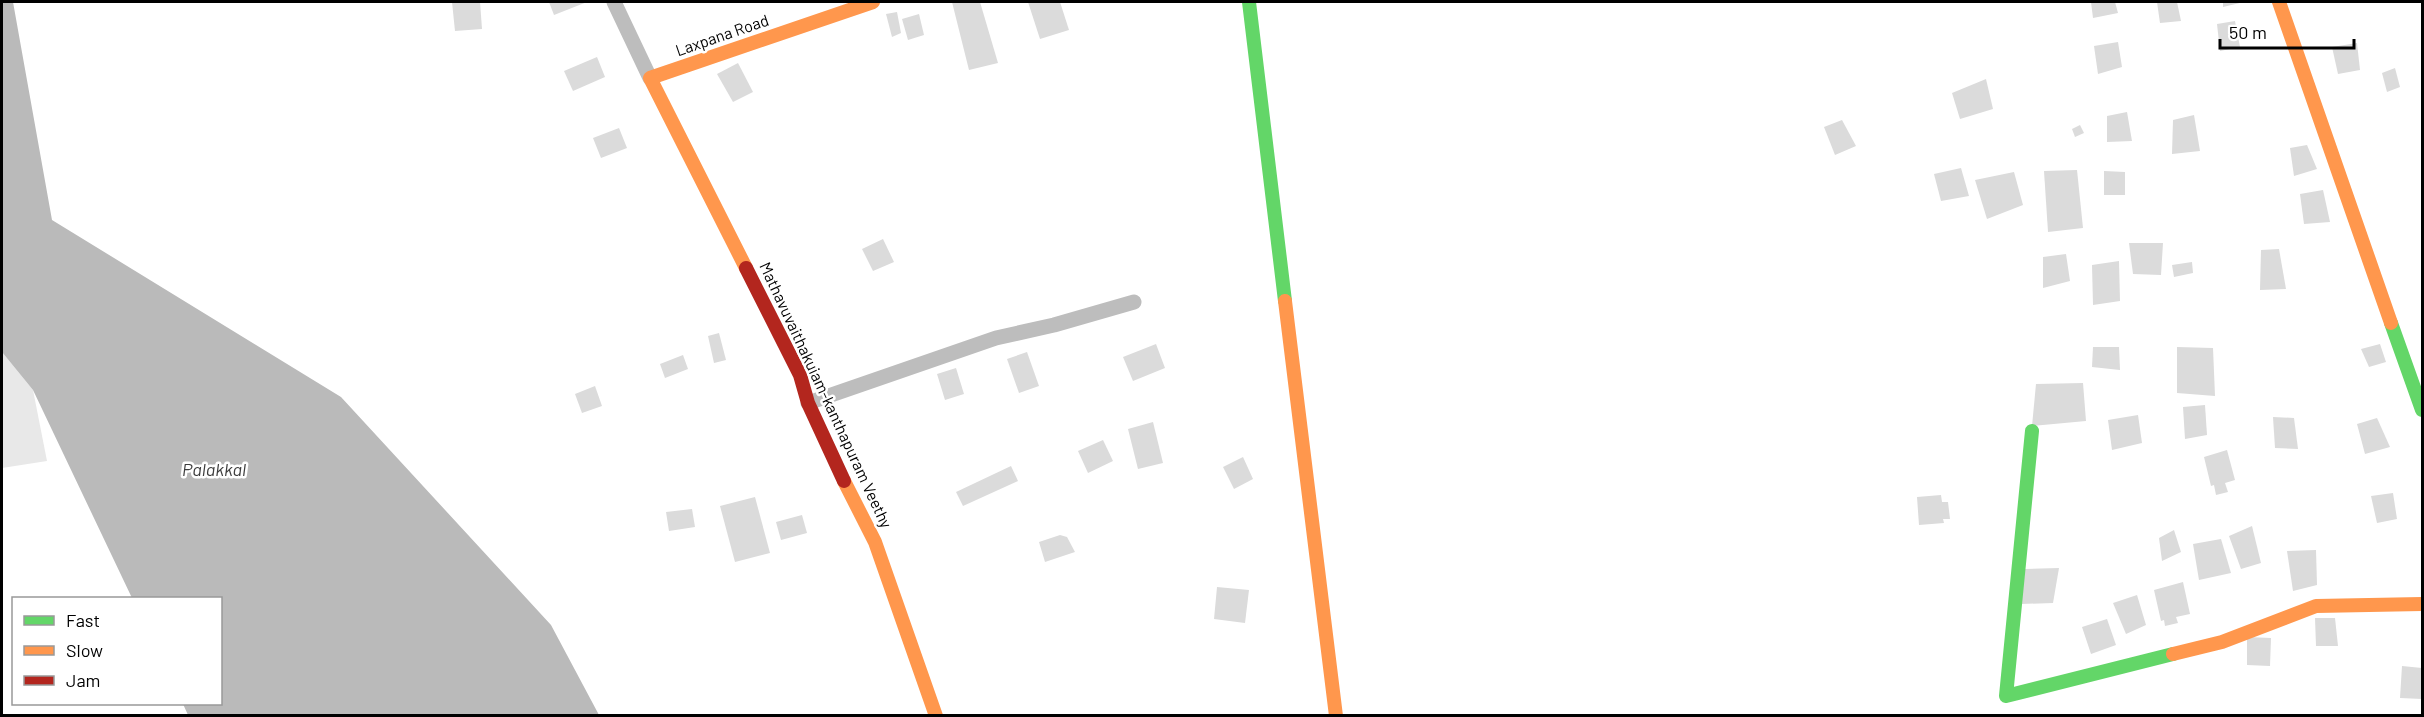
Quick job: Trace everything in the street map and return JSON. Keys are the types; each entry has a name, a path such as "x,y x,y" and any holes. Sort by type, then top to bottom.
{"street":[{"name":"Mathavuvaithakuiam-kanthapuram Veethy","path":"614,2 795,364 808,403 842,478 875,542 936,716"},
{"name":"Laxpana Road","path":"650,78 873,2"},
{"path":"1249,2 1336,716"},
{"path":"2279,2 2422,410"},
{"path":"808,403 996,338 1054,325 1134,302"},
{"path":"2032,431 2006,696 2222,642 2316,606 2422,604"}],"shaded area":[{"path":"2,352 33,390 47,461 2,468"}],"water":[{"name":"Palakkal","path":"2,2 13,2 52,220 341,397 551,625 599,715 188,715 183,705 222,705 222,597 132,597 33,390 2,352"}],"building":[{"path":"452,2 480,2 482,29 455,31"},
{"path":"549,2 587,2 554,15"},
{"path":"952,2 980,2 998,63 969,70"},
{"path":"1028,2 1060,2 1069,30 1040,39"},
{"path":"2091,2 2115,2 2118,13 2093,18"},
{"path":"2157,2 2177,2 2181,21 2160,23"},
{"path":"2223,2 2244,2 2223,7"},
{"path":"897,12 901,33 892,37 886,14"},
{"path":"919,14 924,35 908,40 902,19"},
{"path":"2235,21 2240,47 2220,51 2217,24"},
{"path":"2118,42 2122,67 2098,74 2094,46"},
{"path":"2357,43 2360,70 2338,74 2332,47"},
{"path":"597,57 605,77 573,91 564,71"},
{"path":"738,63 753,92 733,102 717,74"},
{"path":"2395,68 2400,87 2387,92 2382,73"},
{"path":"1986,79 1993,109 1960,119 1952,93"},
{"path":"2127,112 2132,141 2107,142 2107,116"},
{"path":"2194,115 2200,151 2172,154 2173,120"},
{"path":"1842,120 1856,146 1835,155 1824,127"},
{"path":"2080,125 2084,133 2075,137 2072,129"},
{"path":"619,128 627,148 601,158 593,138"},
{"path":"2307,145 2317,169 2294,176 2290,148"},
{"path":"1961,168 1969,196 1941,201 1934,174"},
{"path":"2077,170 2083,228 2048,232 2044,171"},
{"path":"2104,171 2125,172 2125,195 2104,195"},
{"path":"2014,172 2023,205 1987,219 1975,180"},
{"path":"2323,190 2330,222 2304,224 2300,194"},
{"path":"883,239 894,262 873,271 862,249"},
{"path":"2129,243 2163,243 2161,275 2133,274"},
{"path":"2279,249 2286,289 2260,290 2261,250"},
{"path":"2066,254 2070,281 2043,288 2043,257"},
{"path":"2119,261 2120,301 2093,305 2092,265"},
{"path":"2192,262 2193,273 2174,277 2172,265"},
{"path":"719,333 726,360 714,363 708,336"},
{"path":"1156,344 1165,368 1133,381 1123,357"},
{"path":"2380,344 2386,362 2369,367 2361,349"},
{"path":"2093,347 2119,347 2120,370 2092,367"},
{"path":"2177,347 2213,348 2215,396 2177,393"},
{"path":"1027,352 1039,386 1019,393 1007,359"},
{"path":"683,355 688,369 665,378 660,364"},
{"path":"956,368 964,394 945,400 937,374"},
{"path":"2083,383 2086,421 2032,426 2036,384"},
{"path":"595,386 602,406 582,413 575,394"},
{"path":"2205,405 2207,435 2185,439 2183,407"},
{"path":"2138,415 2142,443 2112,450 2108,420"},
{"path":"2273,417 2294,418 2298,449 2275,448"},
{"path":"2377,418 2390,447 2365,454 2357,424"},
{"path":"1153,422 1163,463 1138,469 1128,429"},
{"path":"1103,440 1113,461 1088,473 1078,451"},
{"path":"2227,450 2235,480 2225,483 2228,492 2216,495 2214,485 2211,486 2204,457"},
{"path":"1243,457 1253,479 1234,489 1223,467"},
{"path":"1011,466 1018,481 963,506 956,492"},
{"path":"2393,493 2397,519 2377,523 2371,496"},
{"path":"1941,495 1942,502 1948,502 1950,519 1943,519 1944,523 1919,525 1917,497"},
{"path":"755,497 770,553 735,562 720,506"},
{"path":"692,509 695,527 669,531 666,512"},
{"path":"802,515 807,533 781,540 776,522"},
{"path":"2252,526 2261,563 2241,569 2229,536"},
{"path":"2174,530 2181,552 2162,561 2159,538"},
{"path":"1060,535 1067,537 1075,552 1045,562 1039,542"},
{"path":"2221,539 2231,573 2199,580 2193,544"},
{"path":"2316,550 2317,585 2293,591 2287,551"},
{"path":"2059,568 2053,603 2021,604 2025,569"},
{"path":"2183,582 2190,614 2176,617 2178,623 2165,626 2164,620 2161,621 2154,590"},
{"path":"1217,587 1249,590 1245,623 1214,619"},
{"path":"2137,595 2146,625 2126,634 2113,603"},
{"path":"2315,618 2335,618 2338,646 2316,646"},
{"path":"2107,619 2116,645 2091,654 2082,627"},
{"path":"2247,637 2271,638 2270,666 2247,665"},
{"path":"2402,666 2422,668 2422,699 2400,698"}],"traffic: fast":[{"path":"1249,2 1285,301"},
{"path":"2391,323 2422,410"},
{"path":"2032,431 2006,696 2173,654"}],"traffic: slow":[{"path":"746,268 650,78 873,2"},
{"path":"2279,2 2391,323"},
{"path":"1285,301 1336,716"},
{"path":"844,481 875,542 936,716"},
{"path":"2173,654 2222,642 2316,606 2422,604"}],"traffic: jam":[{"path":"746,268 800,375 808,403 844,481"}]}
